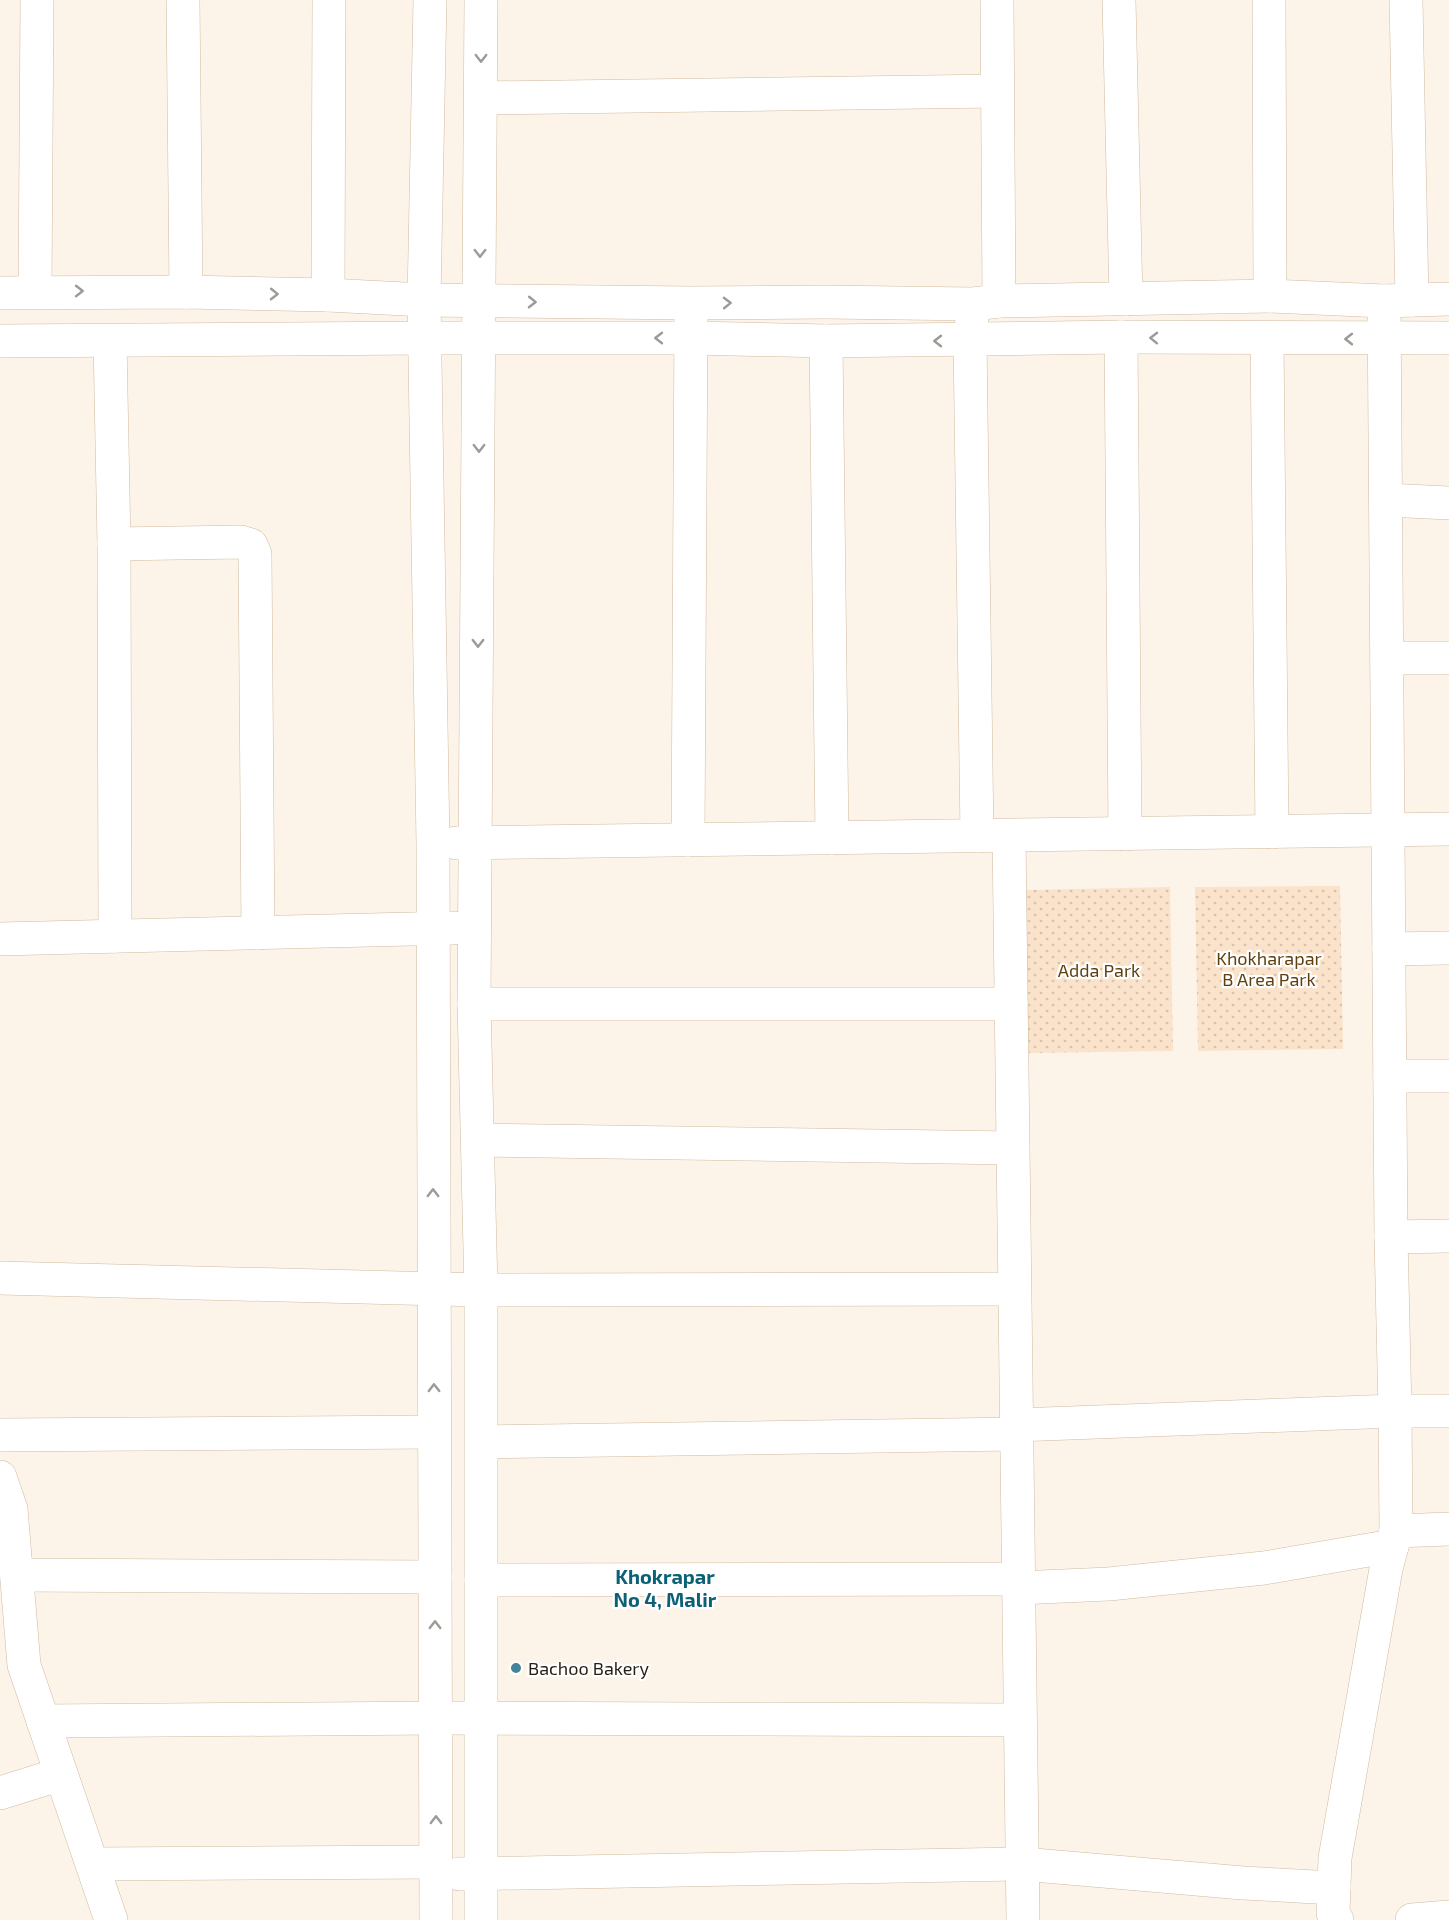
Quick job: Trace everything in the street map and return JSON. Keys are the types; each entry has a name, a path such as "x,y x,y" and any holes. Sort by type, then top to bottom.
{"street":[{"path":"35,292 37,0"},
{"path":"183,0 186,292"},
{"path":"328,295 329,0"},
{"path":"430,0 424,300 433,844 436,1920"},
{"path":"481,0 474,1004 481,1290 481,1920"},
{"path":"997,0 997,91 986,302 970,340 993,836 1011,1004 1023,1920"},
{"path":"1119,0 1126,299"},
{"path":"1269,0 1270,296"},
{"path":"1337,1920 1333,1913 1335,1858 1386,1569 1394,1539 1395,1411 1391,1237 1385,339 1398,300 1406,0"},
{"path":"482,98 997,91"},
{"path":"0,293 186,292 424,300 691,303 986,302 1270,296 1398,300 1449,299"},
{"path":"688,840 691,303"},
{"path":"0,341 425,338 691,338 826,341 1121,337 1449,338"},
{"path":"1121,337 1125,834"},
{"path":"1267,339 1272,832"},
{"path":"110,341 114,544 114,936"},
{"path":"826,341 832,838"},
{"path":"1386,500 1449,503"},
{"path":"114,544 241,542 251,545 255,554 258,933"},
{"path":"1387,658 1449,658"},
{"path":"433,844 1449,829"},
{"path":"0,939 475,928"},
{"path":"1389,949 1449,948"},
{"path":"474,1004 1011,1004"},
{"path":"1390,1076 1449,1076"},
{"path":"478,1140 1012,1148"},
{"path":"1391,1237 1449,1236"},
{"path":"0,1278 481,1290 1014,1289"},
{"path":"482,1442 1016,1429 1395,1411 1449,1411"},
{"path":"0,1435 435,1432"},
{"path":"2,1486 11,1509 16,1575 11,1639 24,1665 92,1864 107,1919"},
{"path":"482,1580 1109,1584 1264,1568 1449,1529"},
{"path":"16,1575 435,1577"},
{"path":"43,1721 435,1718 1020,1720"},
{"path":"0,1793 61,1774"},
{"path":"92,1864 436,1868 480,1873 1022,1864 1243,1883 1334,1888"},
{"path":"1412,1920 1449,1917"}],"green space":[{"name":"Khokharapar B Area Park","path":"1340,886 1343,1049 1198,1051 1195,887"},
{"name":"Adda Park","path":"1170,887 1173,1051 1028,1053 1025,890"}],"place":[{"name":"Bachoo Bakery","path":"516,1668"}],"district":[{"name":"Khokrapar No 4, Malir","path":"665,1588"}]}
